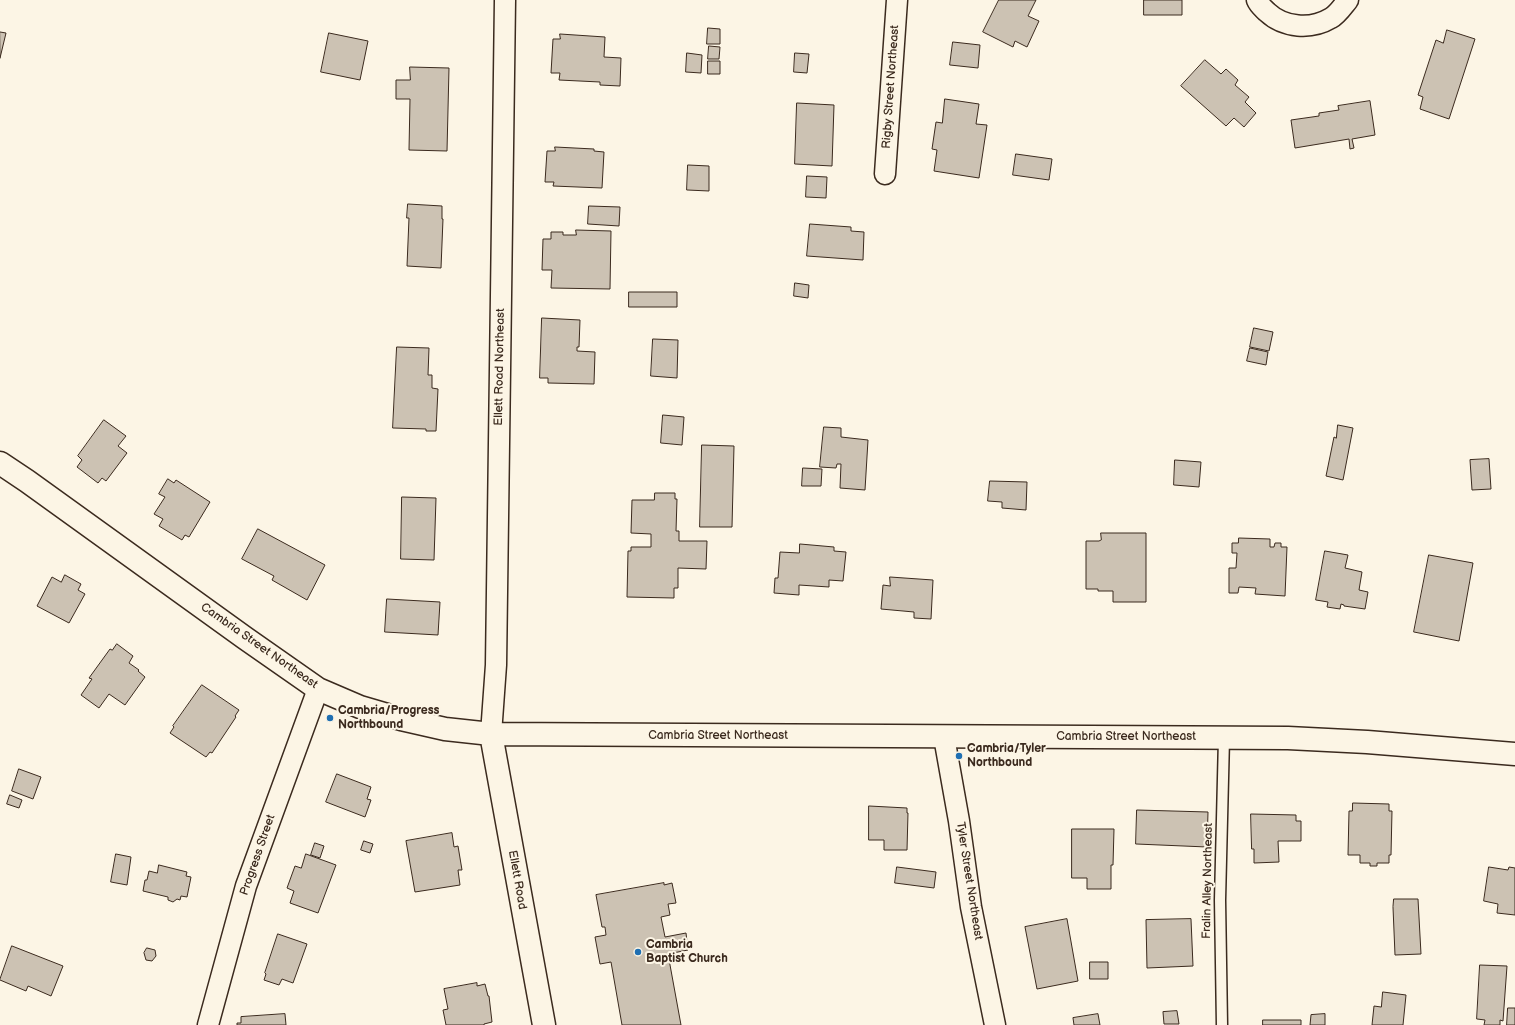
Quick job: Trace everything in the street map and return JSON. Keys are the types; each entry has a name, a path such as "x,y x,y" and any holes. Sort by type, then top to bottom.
{"main road":[{"name":"Cambria Street Northeast","path":"0,463 34,485 245,638 318,688 360,707 401,719 445,729 491,734 1288,738 1367,742 1515,754"},
{"name":"Ellett Road","path":"491,734 544,1025"}],"street":[{"name":"Ellett Road Northeast","path":"491,734 496,664 505,0"},
{"name":"Rigby Street Northeast","path":"885,174 896,0"},
{"path":"1257,0 1273,18 1292,26 1313,26 1332,18 1348,0"},
{"name":"Progress Street","path":"208,1025 246,886 318,688"},
{"name":"Tyler Street Northeast","path":"944,736 959,821 971,907 995,1025"}],"lane":[{"name":"Fralin Alley Northeast","path":"1222,1025 1220,900 1224,738"}],"building":[{"path":"999,0 1036,0 1028,16 1039,21 1027,47 1015,41 1013,47 983,32"},
{"path":"1144,0 1182,0 1182,15 1144,15"},
{"path":"708,28 720,29 720,44 707,44"},
{"path":"1447,30 1475,39 1449,119 1420,109 1423,97 1418,95 1436,40 1443,43"},
{"path":"0,32 6,33 0,58"},
{"path":"329,33 368,41 360,80 321,72"},
{"path":"560,34 605,37 604,57 621,58 620,86 600,85 600,82 559,80 560,73 551,73 553,39 560,39"},
{"path":"953,42 980,45 978,68 950,65"},
{"path":"709,46 720,47 719,59 708,59"},
{"path":"687,53 702,55 701,73 686,72"},
{"path":"795,53 809,54 807,73 794,72"},
{"path":"1205,60 1221,74 1226,69 1238,80 1235,85 1249,97 1245,102 1256,113 1244,127 1234,118 1226,126 1181,86"},
{"path":"708,61 720,61 720,74 708,74"},
{"path":"410,67 449,68 447,151 409,150 410,99 396,99 396,80 410,80"},
{"path":"945,99 979,104 976,124 987,125 979,178 934,171 937,150 932,149 936,122 942,123"},
{"path":"1370,101 1375,135 1352,139 1354,148 1350,149 1349,139 1295,148 1291,120 1319,116 1319,113 1339,110 1338,106"},
{"path":"797,103 834,105 832,166 795,164"},
{"path":"555,147 594,149 594,151 604,152 602,188 553,186 554,182 545,182 547,151 555,151"},
{"path":"1016,154 1052,159 1049,180 1013,175"},
{"path":"688,165 709,166 709,191 687,190"},
{"path":"807,176 827,177 826,198 806,197"},
{"path":"408,204 442,206 443,219 441,268 407,266 409,218 407,218"},
{"path":"589,206 620,207 619,226 588,224"},
{"path":"810,224 851,227 851,231 864,232 863,260 807,256"},
{"path":"576,230 611,231 610,289 551,288 552,270 542,270 543,239 551,239 551,232 563,232 563,235 576,235"},
{"path":"795,283 809,285 808,298 794,296"},
{"path":"629,292 677,292 677,307 629,307"},
{"path":"542,318 580,320 579,347 577,347 577,351 595,352 594,384 548,383 548,378 540,378"},
{"path":"1254,328 1273,332 1269,351 1250,347"},
{"path":"653,339 678,340 677,378 651,376"},
{"path":"397,347 429,348 428,375 432,375 432,388 438,389 436,431 426,431 426,429 393,428"},
{"path":"1250,348 1268,352 1266,365 1247,361"},
{"path":"663,415 684,417 682,445 661,443"},
{"path":"104,420 126,436 118,446 127,453 106,481 102,478 98,483 77,467 82,460 78,456"},
{"path":"1338,425 1353,428 1343,480 1326,476"},
{"path":"824,427 841,428 841,437 868,440 865,490 840,488 841,464 837,464 836,468 820,467"},
{"path":"702,445 734,446 732,527 700,527"},
{"path":"1489,459 1491,489 1472,490 1470,460"},
{"path":"1175,460 1201,462 1199,487 1174,485"},
{"path":"803,468 822,469 821,486 802,486"},
{"path":"168,479 174,483 176,480 210,502 189,537 185,535 182,540 159,526 163,519 154,514 165,497 159,494"},
{"path":"990,481 1027,482 1026,510 1002,508 1002,502 988,501"},
{"path":"655,493 675,493 675,499 677,499 676,531 679,531 679,541 707,541 706,569 678,568 678,588 674,588 674,598 627,597 628,551 631,551 631,547 651,547 651,534 631,533 632,500 654,500"},
{"path":"402,497 436,498 434,560 401,559"},
{"path":"258,529 325,565 307,600 272,580 274,576 242,559"},
{"path":"1101,533 1146,533 1146,602 1113,602 1113,591 1086,589 1086,541 1101,540"},
{"path":"1239,538 1270,539 1270,547 1274,547 1275,543 1281,543 1281,547 1287,547 1285,596 1255,594 1256,588 1239,587 1238,593 1229,593 1229,568 1236,568 1237,553 1232,553 1232,543 1238,543"},
{"path":"800,544 834,547 834,551 846,552 843,581 829,580 829,587 799,585 799,595 774,593 775,578 778,578 780,552 799,553"},
{"path":"1325,551 1348,555 1345,568 1362,572 1359,590 1368,592 1365,609 1344,606 1341,604 1340,609 1327,607 1328,602 1316,600"},
{"path":"1429,555 1473,563 1459,641 1414,632"},
{"path":"65,575 81,584 78,590 85,594 69,623 37,606 52,577 61,582"},
{"path":"890,577 933,580 931,619 914,618 914,612 881,609 883,585 890,586"},
{"path":"387,599 440,602 438,635 385,632"},
{"path":"117,644 133,656 129,663 139,670 138,671 145,677 125,705 109,694 99,708 81,695 92,679 89,678 110,649 112,650"},
{"path":"202,685 239,710 212,753 210,752 206,757 170,733 174,727 173,726"},
{"path":"19,769 41,777 33,799 12,791"},
{"path":"337,774 371,787 367,799 371,800 365,817 326,802"},
{"path":"10,795 22,800 19,808 7,804"},
{"path":"1353,803 1389,804 1389,811 1392,811 1391,855 1389,855 1389,863 1377,863 1377,866 1370,866 1370,863 1360,863 1360,855 1348,855 1349,811 1352,811"},
{"path":"869,806 907,808 907,850 884,850 884,840 869,840"},
{"path":"1137,810 1208,812 1207,847 1136,844"},
{"path":"1251,814 1296,815 1296,821 1301,821 1301,841 1278,841 1279,862 1254,863"},
{"path":"1072,829 1114,829 1111,889 1087,889 1087,878 1072,878"},
{"path":"452,833 454,847 458,846 462,870 458,870 460,885 415,892 406,841"},
{"path":"364,841 373,844 370,853 361,850"},
{"path":"315,843 324,846 320,858 311,855"},
{"path":"116,854 131,857 127,885 111,882"},
{"path":"306,854 336,865 318,913 290,903 294,891 287,888 295,866 301,868"},
{"path":"159,865 187,872 186,876 191,877 187,897 181,896 180,900 177,899 173,902 168,900 168,897 143,891 145,880 147,880 149,871 157,873"},
{"path":"897,867 936,872 934,888 895,883"},
{"path":"1489,867 1508,870 1509,867 1515,868 1515,915 1497,913 1498,904 1484,901"},
{"name":"Cambria Baptist Church","path":"664,883 664,885 672,883 676,903 668,904 670,915 661,917 665,937 686,933 688,950 668,954 681,1025 622,1025 611,962 600,964 595,937 606,935 605,927 602,927 596,895"},
{"path":"1394,899 1418,899 1421,954 1395,955"},
{"path":"1067,919 1078,981 1037,989 1025,927"},
{"path":"1191,919 1193,966 1147,968 1146,920"},
{"path":"278,934 307,944 293,983 282,979 279,985 264,980"},
{"path":"12,946 63,966 51,996 28,986 26,991 0,980"},
{"path":"147,948 155,950 156,956 152,961 146,960 144,953"},
{"path":"1090,962 1108,962 1108,979 1090,979"},
{"path":"1480,965 1507,966 1503,1021 1500,1020 1500,1025 1484,1025 1485,1020 1477,1019"},
{"path":"477,983 477,986 485,984 489,996 492,1022 484,1025 446,1025 443,1010 448,1009 444,989"},
{"path":"1383,992 1406,995 1403,1025 1372,1025 1374,1006 1381,1007"},
{"path":"1508,1008 1515,1008 1515,1025 1507,1025"},
{"path":"1177,1011 1179,1024 1164,1024 1163,1012"},
{"path":"285,1014 286,1025 237,1025 237,1023 241,1023 241,1017"},
{"path":"1098,1014 1100,1025 1074,1025 1073,1018"},
{"path":"1325,1014 1325,1025 1310,1025 1311,1015"},
{"path":"1263,1020 1301,1020 1301,1025 1263,1025"}],"place":[{"name":"Cambria/Progress Northbound","path":"330,718"},
{"name":"Cambria/Tyler Northbound","path":"959,756"},
{"name":"Cambria Baptist Church","path":"638,952"}]}
